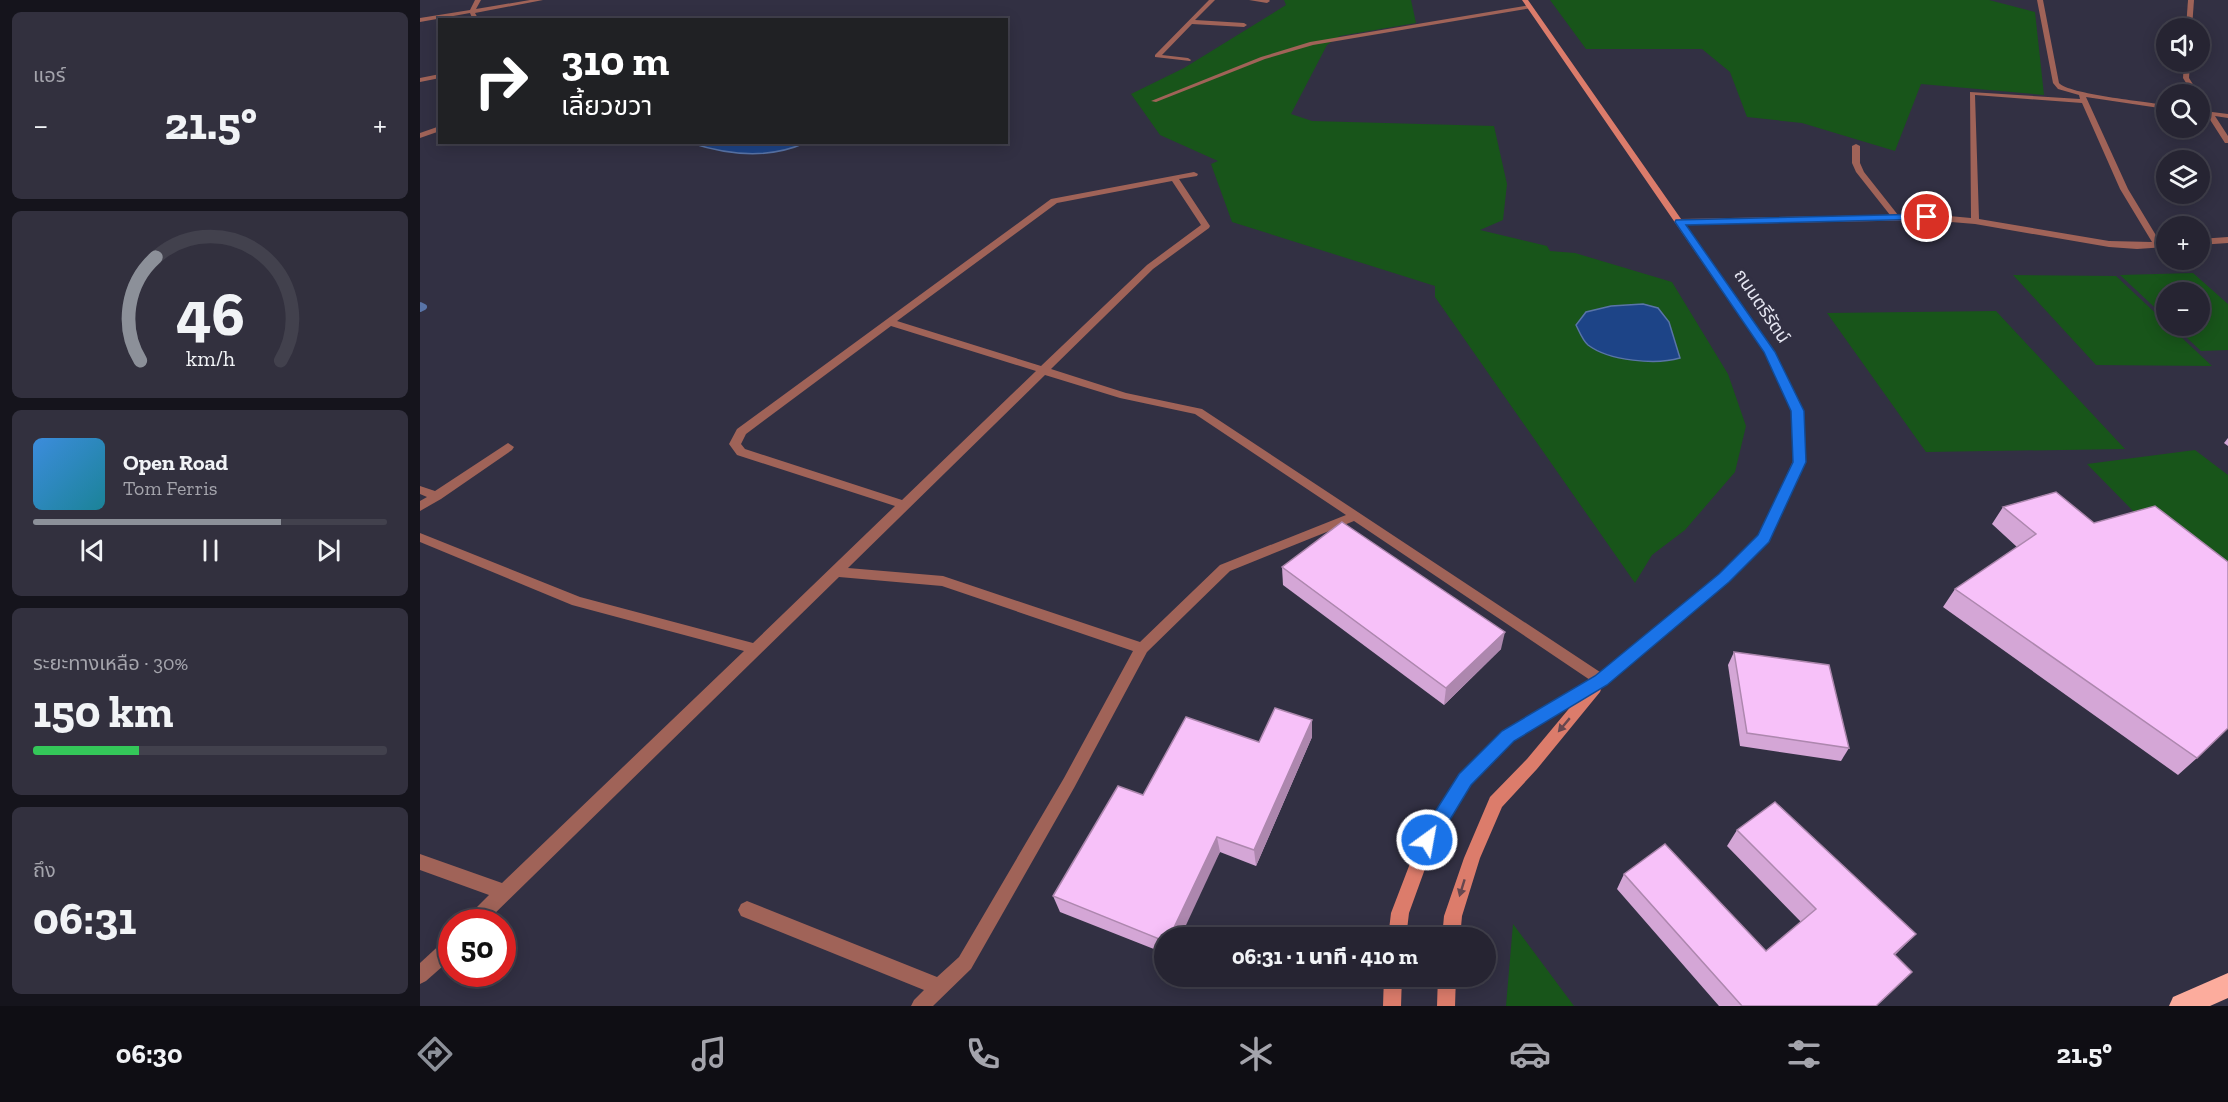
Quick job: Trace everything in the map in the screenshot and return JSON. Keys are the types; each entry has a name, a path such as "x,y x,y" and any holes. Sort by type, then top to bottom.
{"highway":[{"path":"2182,1006 2228,985"}],"main road":[{"name":"ถนนตรีรัตน์","path":"1398,927 1400,913 1427,840 1465,780 1508,736 1601,680 1724,578 1764,538 1799,462 1797,411 1769,352 1527,3"},
{"name":"ถนนตรีรัตน์","path":"1452,927 1472,858 1496,802 1532,764 1601,680"},
{"path":"1392,1006 1393,987"},
{"path":"1446,1006 1447,987"}],"street":[{"path":"472,12 478,0"},
{"path":"420,21 540,0"},
{"path":"1188,60 1157,56 1212,0"},
{"path":"1252,0 1267,1"},
{"path":"2040,0 2057,84 2065,91 2083,98 2124,189 2156,237"},
{"path":"2190,18 2191,0"},
{"path":"1154,100 1263,58 1312,43 1527,3"},
{"path":"472,12 475,18"},
{"path":"1191,22 1244,25"},
{"path":"420,80 438,76"},
{"path":"1975,221 1972,93 2083,98 2156,106"},
{"path":"2210,113 2228,116"},
{"path":"2210,114 2228,141"},
{"path":"420,136 438,130"},
{"path":"1856,146 1856,164 1860,172 1896,218"},
{"path":"904,505 741,452 735,444 741,432 1054,201 1194,174"},
{"path":"488,909 1150,267 1206,226 1174,178"},
{"path":"1679,222 1927,217 1975,221 2109,244 2156,244"},
{"path":"2210,241 2228,240"},
{"path":"890,322 1124,396 1198,411 1601,680"},
{"path":"420,507 508,447"},
{"path":"420,490 437,496"},
{"path":"920,1006 965,963 1069,783 1142,648 1226,568 1356,516"},
{"path":"420,537 577,601 756,649"},
{"path":"835,572 943,581 1142,648"},
{"path":"420,862 505,893"},
{"path":"747,910 939,987"},
{"path":"420,975 438,958"}],"green space":[{"path":"1284,0 1411,0 1416,23 1340,36 1327,45 1291,114 1312,121 1494,126 1507,184 1503,220 1480,230 1547,246 1550,251 1575,253 1672,282 1728,374 1746,426 1735,472 1685,530 1652,555 1635,583 1435,297 1435,286 1232,222 1211,164 1218,161 1160,135 1131,94 1184,68 1286,5"},
{"path":"1550,0 1989,0 2035,12 2044,95 1921,84 1895,151 1802,123 1747,117 1730,72 1702,49 1586,49"},
{"path":"2193,273 2203,282 2156,282 2156,309 2120,275"},
{"path":"2013,275 2116,276 2156,314 2156,336 2180,336 2212,366 2096,365"},
{"path":"2210,288 2228,304 2228,350 2201,351 2185,336 2210,336"},
{"path":"1996,311 2125,449 1926,452 1827,313"},
{"path":"2195,450 2228,475 2228,577 2137,515 2087,464"},
{"path":"1513,924 1574,1006 1506,1006"}],"water":[{"path":"694,144 802,144 777,151 748,154"},
{"path":"1643,304 1658,308 1669,322 1680,358 1646,361 1608,355 1588,345 1576,325 1586,312 1611,306"}],"building":[{"path":"2056,492 2094,523 2155,506 2228,562 2228,728 2197,758 1955,589 2036,534 2003,507"},
{"path":"1342,522 1505,632 1446,688 1282,567"},
{"path":"1734,652 1829,665 1849,748 1747,733"},
{"path":"1275,708 1312,720 1254,850 1217,837 1174,927 1154,927 1154,937 1053,896 1118,786 1143,795 1186,717 1259,742"},
{"path":"1775,802 1916,934 1894,954 1912,972 1876,1006 1742,1006 1624,874 1665,844 1766,951 1816,909 1737,830"}],"waterway":[{"path":"420,305 424,307 420,309"}],"route":[{"path":"1427,840 1465,780 1508,736 1601,680 1724,578 1764,538 1799,462 1797,411 1769,352 1679,222 1927,217"}]}
